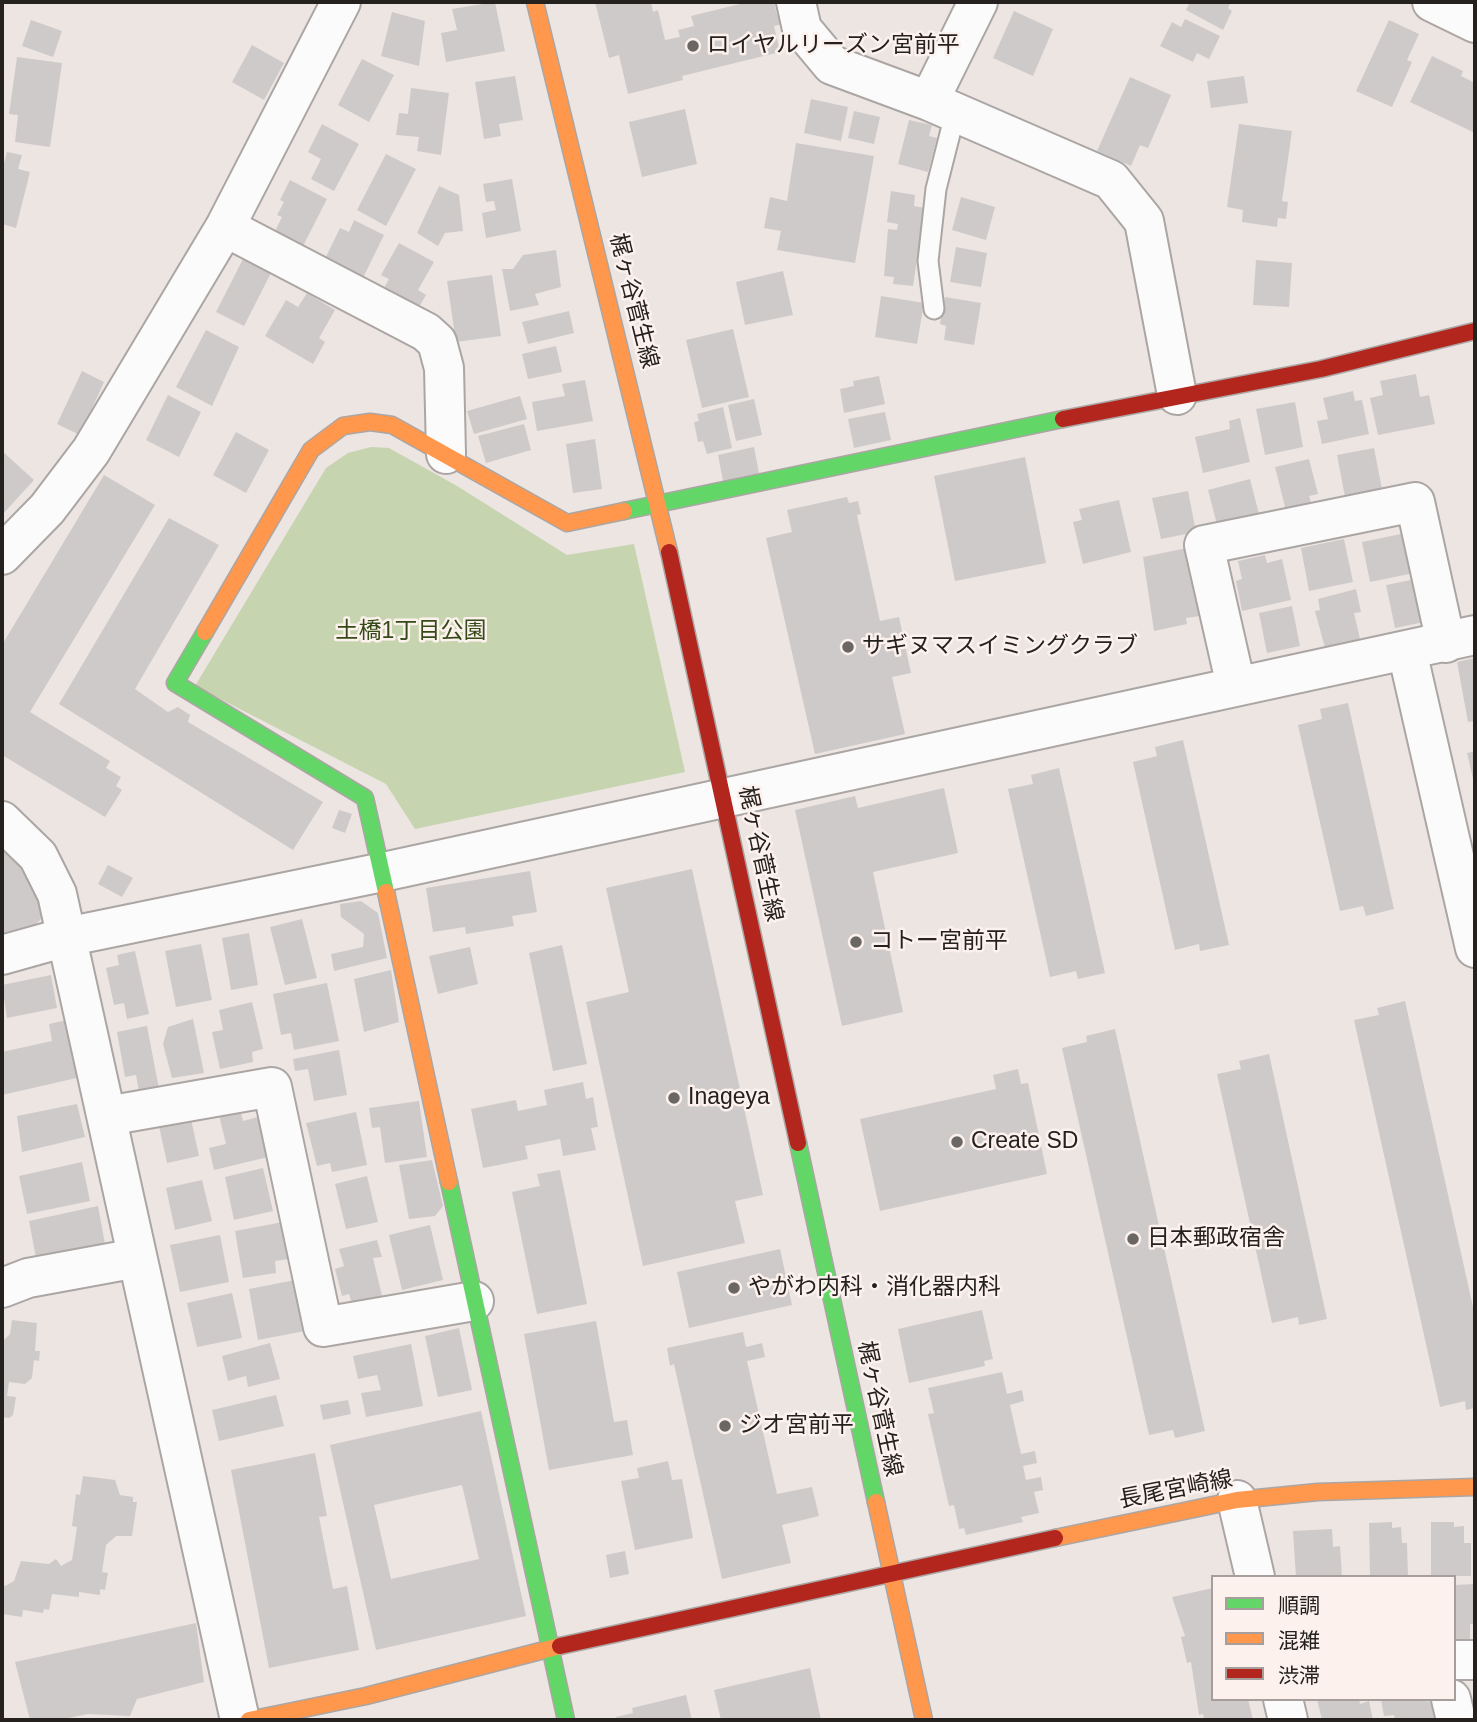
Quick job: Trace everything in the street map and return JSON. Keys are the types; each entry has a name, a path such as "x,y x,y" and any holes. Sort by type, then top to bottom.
{"street":[{"path":"2,555 47,509 91,451 225,227 341,2"},
{"name":"梶ヶ谷菅生線","path":"535,2 659,505 724,796 889,1573 924,1720"},
{"path":"796,2 802,29 832,65 942,107 1111,180 1144,221 1177,395"},
{"path":"942,107 978,2"},
{"path":"1432,2 1475,23"},
{"path":"225,227 426,332 437,342 444,368 446,454"},
{"path":"566,1720 365,798 175,682 311,450 343,426 370,422 392,425 568,523 1177,395 1321,369 1475,331"},
{"path":"2,955 66,937 383,872 724,796 1460,639 1415,502 1204,545 1236,686"},
{"path":"1407,651 1461,820 1475,948"},
{"path":"2,821 38,856 57,894 240,1720"},
{"path":"107,1116 272,1087 323,1327 474,1301"},
{"path":"2,1288 28,1278 137,1258"},
{"name":"長尾宮崎線","path":"249,1720 366,1696 549,1648 1237,1500 1318,1492 1475,1487"},
{"path":"1237,1500 1255,1575"},
{"path":"1456,1660 1475,1660"},
{"path":"1283,1701 1288,1720"},
{"path":"1451,1701 1456,1720"}],"lane":[{"path":"934,309 928,261 942,107"}],"green space":[{"name":"土橋1丁目公園","path":"371,447 389,448 457,486 567,555 634,544 685,772 415,829 386,784 195,686 326,468 348,453"}],"building":[{"path":"495,2 505,51 446,62 441,33 457,30 452,9"},
{"name":"ロイヤルリーズン宮前平","path":"595,2 651,2 653,12 658,10 665,40 680,37 678,30 694,26 691,16 748,2 774,2 777,15 785,13 787,23 774,26 780,52 682,76 683,80 628,94 619,55 609,58"},
{"path":"1190,2 1231,2 1228,8 1232,11 1223,30 1186,10"},
{"path":"1014,11 1053,29 1033,76 993,58"},
{"path":"392,12 425,21 419,66 381,56"},
{"path":"1185,19 1220,36 1209,59 1197,53 1193,62 1160,46 1172,22 1181,27"},
{"path":"31,20 62,31 53,57 22,46"},
{"path":"1389,20 1419,34 1407,60 1412,62 1392,107 1356,91"},
{"path":"252,45 284,63 264,100 232,82"},
{"path":"1432,56 1463,71 1461,76 1475,83 1475,133 1410,102"},
{"path":"17,57 62,63 50,147 15,142 18,115 9,114"},
{"path":"362,59 394,75 369,122 338,105"},
{"path":"515,76 523,120 499,124 501,136 484,139 475,82"},
{"path":"1244,76 1248,103 1211,108 1207,81"},
{"path":"1130,77 1171,95 1148,148 1140,145 1131,166 1097,151"},
{"path":"411,88 449,93 441,155 417,151 419,137 396,135 399,113 408,114"},
{"path":"811,99 848,107 841,141 804,133"},
{"path":"685,109 697,164 642,177 629,122"},
{"path":"854,111 880,117 874,144 848,138"},
{"path":"909,120 932,125 929,136 937,138 928,172 898,164"},
{"path":"322,124 359,144 334,191 311,179 321,159 308,152"},
{"path":"1239,124 1292,131 1282,201 1288,202 1286,219 1278,218 1277,227 1242,222 1243,210 1227,207"},
{"path":"796,143 874,156 855,263 777,250 781,231 764,228 770,197 787,201"},
{"path":"7,152 22,155 18,169 30,172 16,228 2,224 2,171"},
{"path":"386,154 416,169 386,226 357,210"},
{"path":"512,179 521,231 486,238 482,213 496,210 494,201 486,202 483,184"},
{"path":"290,180 327,199 302,248 274,233 282,217 277,215 284,202 280,200"},
{"path":"439,186 459,195 463,231 445,233 438,246 417,233"},
{"path":"891,191 915,195 914,206 925,208 913,286 893,284 894,277 884,276 888,229 897,230 898,224 887,222"},
{"path":"961,197 995,207 986,240 952,230"},
{"path":"354,220 384,235 361,282 323,263 340,228 349,232"},
{"path":"399,243 434,262 418,290 426,295 416,312 404,300 384,288 389,279 381,275"},
{"path":"956,247 987,253 981,287 950,282"},
{"path":"556,250 561,287 535,294 539,305 510,311 502,269 513,269 523,255"},
{"path":"244,257 272,271 244,326 216,312"},
{"path":"1256,260 1292,263 1289,307 1253,305"},
{"path":"783,271 793,315 745,325 736,282"},
{"path":"492,275 501,336 456,342 447,281"},
{"path":"307,293 335,310 319,338 325,342 313,364 265,336 286,300 298,307"},
{"path":"881,296 924,303 917,344 875,337"},
{"path":"945,297 981,303 974,345 944,340 946,326 940,324"},
{"path":"569,311 574,333 528,344 522,322"},
{"path":"733,329 749,397 702,408 686,340"},
{"path":"206,330 239,347 212,406 176,387"},
{"path":"556,346 562,372 528,379 522,354"},
{"path":"82,371 104,382 80,435 57,424"},
{"path":"1416,374 1420,397 1429,395 1435,424 1378,435 1370,398 1383,395 1380,381"},
{"path":"879,376 885,404 844,413 840,389 854,386 853,381"},
{"path":"585,380 593,421 537,431 532,402 565,396 562,384"},
{"path":"1353,391 1355,401 1362,400 1369,434 1322,444 1317,421 1328,419 1323,398"},
{"path":"168,395 201,412 179,457 146,440"},
{"path":"520,396 527,419 474,434 467,411"},
{"path":"754,399 762,435 736,441 728,405"},
{"path":"1295,402 1303,447 1265,455 1256,409"},
{"path":"723,407 732,448 707,454 703,441 698,442 694,422 699,421 697,414"},
{"path":"885,412 891,440 854,448 848,419"},
{"path":"1240,418 1250,462 1203,473 1195,437 1230,429 1229,421"},
{"path":"524,424 531,450 486,463 478,436"},
{"path":"236,432 269,450 246,493 213,475"},
{"path":"595,439 602,489 573,493 566,444"},
{"path":"754,447 759,473 723,481 718,455"},
{"path":"1374,448 1382,489 1376,490 1378,499 1345,497 1337,455"},
{"path":"2,451 34,480 2,515"},
{"path":"1025,457 1046,563 955,581 934,476"},
{"path":"1309,459 1318,494 1309,496 1314,512 1288,519 1275,467"},
{"path":"104,475 155,505 30,712 110,761 106,768 121,777 116,786 122,790 105,817 2,755 2,645"},
{"path":"1250,479 1261,522 1219,532 1208,490"},
{"path":"1188,491 1196,532 1161,539 1152,498"},
{"name":"サギヌマスイミングクラブ","path":"847,497 849,503 858,501 861,514 857,515 880,621 899,617 911,673 892,677 905,734 815,754 766,538 792,532 787,510"},
{"path":"1119,500 1131,552 1083,564 1073,522 1082,520 1079,509"},
{"path":"169,518 219,545 135,689 168,712 178,707 190,715 188,722 323,802 293,850 59,704"},
{"path":"1411,532 1419,572 1370,582 1362,542"},
{"path":"1344,539 1353,582 1309,591 1301,548"},
{"path":"1187,548 1200,616 1186,618 1187,624 1154,631 1143,557"},
{"path":"1265,555 1267,563 1282,559 1291,600 1242,611 1236,581 1242,579 1238,561"},
{"path":"1421,578 1429,621 1395,628 1386,585"},
{"path":"1356,589 1361,612 1354,613 1360,639 1325,648 1315,611 1320,610 1318,599"},
{"path":"1292,606 1300,646 1267,653 1259,613"},
{"path":"1475,658 1475,721 1468,722 1457,662"},
{"path":"1348,703 1394,909 1366,916 1363,906 1340,911 1298,725 1322,719 1320,709"},
{"path":"1183,740 1229,945 1200,951 1199,944 1175,950 1133,762 1157,756 1155,747"},
{"path":"1475,751 1475,782 1474,783 1467,753"},
{"path":"1059,768 1105,973 1078,979 1076,971 1050,977 1008,789 1033,784 1031,775"},
{"name":"コトー宮前平","path":"944,788 958,853 873,872 903,1012 842,1026 795,810 855,796 858,808"},
{"path":"339,810 352,814 345,833 332,828"},
{"path":"4,852 43,884 48,912 34,926 2,934"},
{"path":"108,865 133,878 122,897 98,884"},
{"name":"Inageya","path":"692,869 763,1195 735,1201 745,1243 643,1266 586,1002 629,992 606,888"},
{"path":"530,871 537,912 512,916 514,926 466,934 465,927 433,932 426,888"},
{"path":"361,901 378,913 387,958 334,971 331,954 363,947 364,934 341,917 340,904"},
{"path":"302,919 317,978 285,985 270,927"},
{"path":"249,933 258,985 231,990 222,938"},
{"path":"201,944 212,1000 176,1007 165,951"},
{"path":"562,945 587,1064 553,1071 529,953"},
{"path":"470,947 478,984 438,994 429,956"},
{"path":"135,951 149,1014 127,1019 124,1003 114,1005 106,968 119,965 117,955"},
{"path":"391,970 399,1022 364,1032 354,979"},
{"path":"51,975 57,1008 7,1018 2,985"},
{"path":"327,983 339,1041 294,1050 291,1033 281,1035 273,994"},
{"path":"1405,1001 1475,1316 1475,1408 1466,1410 1465,1401 1440,1407 1354,1020 1379,1015 1377,1008"},
{"path":"252,1002 263,1049 252,1052 253,1062 220,1069 212,1032 223,1030 219,1010"},
{"path":"193,1019 204,1073 172,1078 163,1044 168,1027"},
{"path":"67,1020 81,1077 2,1095 2,1052 52,1041 49,1024"},
{"path":"147,1026 159,1089 139,1092 136,1075 125,1077 117,1032"},
{"name":"日本郵政宿舎","path":"1115,1029 1205,1431 1175,1438 1173,1430 1149,1435 1062,1048 1087,1042 1086,1036"},
{"path":"339,1050 347,1095 314,1101 308,1069 295,1071 293,1059"},
{"name":"日本郵政宿舎","path":"1269,1054 1327,1319 1299,1325 1298,1317 1272,1323 1217,1074 1241,1069 1239,1061"},
{"path":"1018,1069 1021,1084 1028,1083 1047,1174 880,1211 860,1119 996,1089 993,1075"},
{"path":"583,1082 586,1099 593,1097 598,1127 591,1128 596,1150 563,1156 560,1139 525,1146 528,1159 483,1168 471,1109 516,1100 518,1111 547,1105 544,1090"},
{"path":"419,1101 427,1157 385,1163 380,1127 372,1128 369,1108"},
{"path":"77,1104 85,1137 22,1152 17,1116"},
{"path":"240,1109 243,1121 258,1117 268,1157 214,1170 209,1148 226,1144 219,1115"},
{"path":"356,1112 367,1165 332,1172 330,1163 317,1166 306,1123"},
{"path":"191,1119 199,1156 167,1163 159,1126"},
{"path":"432,1160 443,1206 435,1216 409,1219 399,1165"},
{"path":"82,1162 90,1201 27,1214 19,1176"},
{"path":"263,1168 273,1211 234,1220 225,1177"},
{"path":"560,1170 587,1304 537,1314 512,1192 540,1186 537,1174"},
{"path":"367,1176 378,1222 346,1229 335,1184"},
{"path":"202,1180 212,1221 175,1230 166,1188"},
{"path":"98,1206 105,1244 36,1258 29,1221"},
{"path":"283,1222 289,1259 275,1261 276,1273 243,1278 235,1231"},
{"path":"430,1225 443,1280 402,1290 389,1235"},
{"path":"220,1235 229,1282 180,1292 170,1245"},
{"path":"377,1240 382,1257 373,1258 382,1296 352,1304 349,1294 342,1296 335,1269 344,1266 339,1249"},
{"name":"やがわ内科・消化器内科","path":"780,1249 792,1305 689,1328 677,1272"},
{"path":"295,1280 305,1331 258,1340 249,1289"},
{"path":"232,1293 242,1338 197,1347 187,1303"},
{"path":"982,1310 993,1359 984,1361 985,1366 909,1383 898,1329"},
{"path":"12,1320 37,1323 35,1351 40,1351 39,1361 34,1360 32,1378 25,1384 9,1382 7,1396 16,1397 13,1415 9,1418 2,1417 2,1342 10,1334"},
{"path":"596,1321 614,1422 627,1420 633,1455 549,1470 524,1334"},
{"path":"459,1328 472,1390 438,1397 425,1336"},
{"name":"ジオ宮前平","path":"743,1332 746,1347 762,1343 765,1357 747,1361 777,1494 812,1487 819,1516 782,1525 791,1563 722,1579 674,1364 670,1366 667,1348"},
{"path":"270,1343 280,1379 248,1387 246,1376 228,1381 222,1356"},
{"path":"411,1344 423,1406 366,1417 361,1393 381,1390 377,1375 358,1379 353,1356"},
{"path":"1002,1372 1007,1394 1022,1390 1024,1401 1010,1405 1021,1454 1035,1451 1037,1463 1023,1466 1026,1480 1041,1477 1043,1490 1034,1492 1039,1513 1021,1517 1023,1522 966,1535 964,1528 959,1529 954,1505 949,1506 928,1414 934,1413 928,1388"},
{"path":"276,1395 284,1426 219,1441 212,1410"},
{"path":"348,1400 351,1414 323,1420 320,1405"},
{"path":"481,1411 526,1616 376,1650 330,1445","holes":["462,1485 479,1559 391,1579 374,1505"]},
{"path":"315,1453 327,1516 319,1517 333,1589 347,1586 359,1650 269,1668 231,1470"},
{"path":"668,1461 672,1480 682,1479 693,1538 635,1550 621,1481 639,1478 637,1468"},
{"path":"83,1476 115,1480 120,1495 133,1497 133,1502 137,1502 132,1536 116,1536 106,1545 102,1572 108,1573 105,1590 100,1589 100,1595 79,1592 79,1597 52,1594 49,1610 44,1609 43,1613 23,1610 22,1617 2,1614 2,1582 5,1586 14,1581 21,1561 49,1564 56,1559 61,1566 72,1560 77,1527 72,1526 76,1494 80,1495"},
{"path":"1392,1522 1392,1528 1401,1527 1402,1543 1407,1543 1408,1575 1370,1575 1369,1523"},
{"path":"1431,1522 1454,1522 1454,1527 1464,1526 1464,1543 1471,1543 1471,1576 1431,1575"},
{"path":"1332,1529 1333,1547 1340,1546 1342,1575 1296,1575 1293,1531"},
{"path":"625,1551 629,1574 610,1578 606,1555"},
{"path":"1475,1584 1475,1624 1470,1624 1470,1642 1456,1643 1456,1585"},
{"path":"1211,1588 1211,1701 1248,1701 1253,1720 1204,1720 1203,1714 1199,1715 1191,1662 1187,1663 1181,1637 1185,1636 1172,1597"},
{"path":"196,1623 204,1682 137,1699 130,1716 88,1714 59,1720 30,1720 15,1662"},
{"path":"810,1668 821,1720 721,1720 714,1690"},
{"path":"686,1695 692,1720 617,1720 616,1717 633,1713 632,1708"},
{"path":"1317,1701 1359,1701 1360,1704 1369,1701 1373,1720 1322,1720"},
{"path":"1381,1701 1442,1702 1446,1720 1395,1720 1394,1715 1384,1716"}],"traffic: fast":[{"path":"624,511 1063,419"},
{"path":"205,632 175,683 365,798 386,892"},
{"path":"798,1143 876,1502"},
{"path":"449,1182 566,1720"}],"traffic: slow":[{"path":"535,2 669,552"},
{"path":"205,632 311,450 343,426 370,422 392,425 567,523 624,511"},
{"path":"386,892 449,1182"},
{"path":"1055,1538 1237,1500 1318,1492 1475,1487"},
{"path":"876,1502 924,1720"},
{"path":"249,1720 366,1696 560,1646"}],"traffic: jam":[{"path":"1063,419 1321,369 1475,331"},
{"path":"669,552 798,1143"},
{"path":"560,1646 1055,1538"}],"place":[{"name":"ロイヤルリーズン宮前平","path":"693,46"},
{"name":"サギヌマスイミングクラブ","path":"848,647"},
{"name":"コトー宮前平","path":"856,942"},
{"name":"Inageya","path":"674,1098"},
{"name":"Create SD","path":"957,1142"},
{"name":"日本郵政宿舎","path":"1133,1239"},
{"name":"やがわ内科・消化器内科","path":"734,1288"},
{"name":"ジオ宮前平","path":"725,1426"}]}
